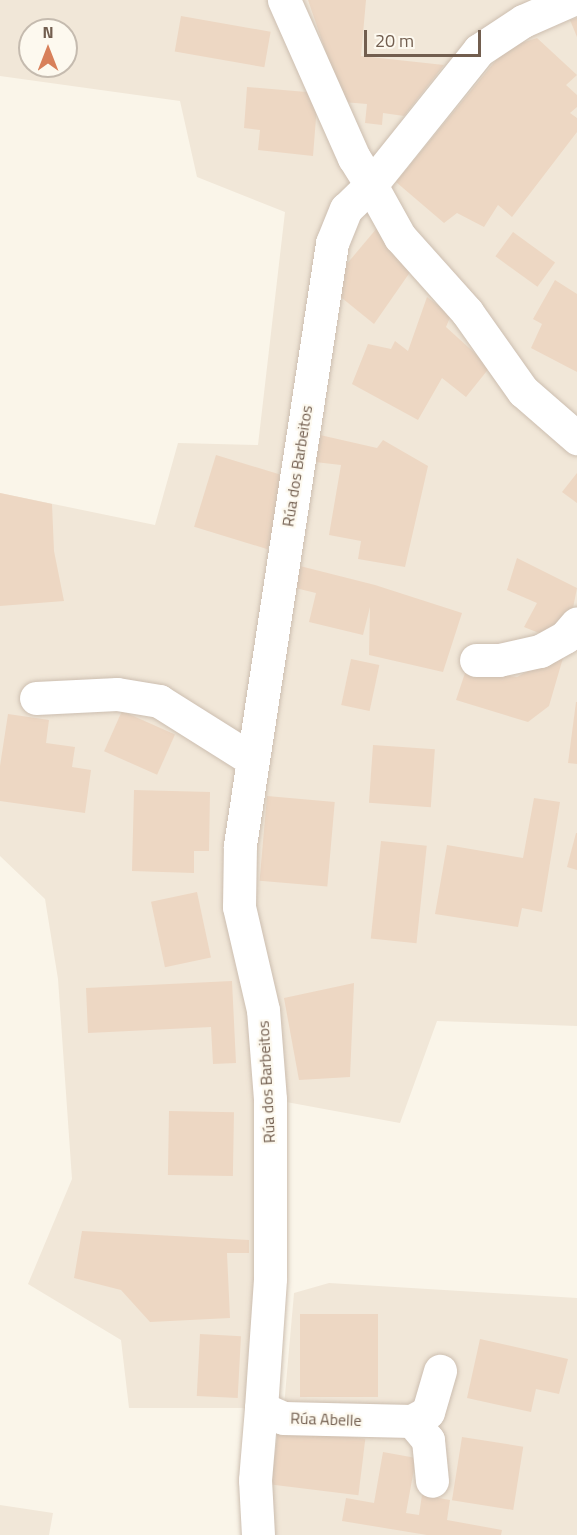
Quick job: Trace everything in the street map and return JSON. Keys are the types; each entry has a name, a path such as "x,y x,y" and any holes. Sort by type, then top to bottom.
{"street":[{"path":"284,0 354,158 400,237 467,312 524,391 577,438"},
{"name":"Rúa dos Barbeitos","path":"261,1408 270,1278 270,1099 262,1010 239,907 240,845 250,759 332,243 346,209 371,185 479,50 524,21 571,0"},
{"path":"476,660 498,660 540,651 573,632"},
{"path":"36,698 117,694 159,701 250,759"},
{"path":"432,1481 428,1440 412,1421 428,1412 440,1371"},
{"path":"258,1535 255,1480 261,1408"},
{"name":"Rúa Abelle","path":"261,1408 283,1418 412,1421"}],"shaded area":[{"path":"0,0 577,0 577,1026 437,1021 400,1123 270,1099 261,1408 129,1408 121,1340 28,1284 72,1179 58,979 45,899 0,856 0,493 155,525 178,443 258,445 285,212 197,177 180,101 0,76"},
{"path":"329,1283 577,1298 577,1535 258,1535 283,1418 294,1293"},
{"path":"0,1505 53,1513 49,1535 0,1535"}],"building":[{"path":"308,0 366,0 361,56 444,65 404,116 383,113 382,125 365,123 367,104 343,102"},
{"path":"181,16 271,32 264,67 175,51"},
{"path":"577,18 577,37 570,20"},
{"path":"537,38 577,75 566,85 577,95 577,107 570,113 577,118 577,132 512,217 498,205 484,227 457,213 444,223 396,182 506,48"},
{"path":"247,87 318,93 313,156 258,150 260,130 244,128"},
{"path":"377,228 415,265 374,324 337,294 335,278"},
{"path":"513,232 555,263 537,287 495,256"},
{"path":"555,280 577,294 577,372 531,348 542,324 533,319"},
{"path":"427,297 451,315 446,327 490,367 466,397 442,378 418,420 352,384 368,344 391,349 395,341 408,351"},
{"path":"320,435 377,448 383,440 428,466 405,567 358,559 361,541 329,535 341,465 315,462"},
{"path":"216,455 290,478 268,549 194,527"},
{"path":"577,473 577,503 562,492"},
{"path":"0,493 52,504 54,551 64,601 0,606"},
{"path":"517,558 577,588 572,613 544,635 524,627 537,603 507,590"},
{"path":"292,564 375,585 462,613 443,672 369,655 370,607 363,635 309,622 316,593 287,586"},
{"path":"565,651 549,706 528,722 456,700 466,670 517,677"},
{"path":"351,659 379,665 370,711 341,705"},
{"path":"577,702 577,764 568,763"},
{"path":"122,711 175,735 157,775 104,751"},
{"path":"8,714 49,720 46,743 75,747 72,767 91,770 85,813 0,801 0,766"},
{"path":"373,745 435,749 431,807 369,803"},
{"path":"134,790 210,792 209,851 194,851 194,873 132,871"},
{"path":"267,796 335,802 327,887 260,881"},
{"path":"534,798 560,802 542,912 522,908 518,927 435,914 447,845 523,858"},
{"path":"577,833 577,870 567,867"},
{"path":"381,841 427,846 417,943 371,938"},
{"path":"197,892 211,958 165,967 151,902"},
{"path":"232,981 236,1063 213,1064 211,1027 88,1033 86,988"},
{"path":"354,983 350,1077 299,1080 284,998"},
{"path":"169,1111 234,1112 233,1176 168,1175"},
{"path":"82,1231 249,1240 249,1253 227,1253 230,1318 150,1322 121,1290 74,1278"},
{"path":"300,1314 378,1314 378,1397 300,1397"},
{"path":"200,1334 241,1336 238,1398 197,1396"},
{"path":"480,1339 568,1359 559,1394 536,1389 531,1412 467,1398"},
{"path":"278,1428 365,1439 358,1495 271,1485"},
{"path":"462,1437 523,1447 513,1510 452,1500"},
{"path":"383,1452 416,1458 406,1513 419,1515 422,1495 450,1500 447,1520 502,1530 501,1535 427,1535 342,1521 346,1498 374,1503"}]}
